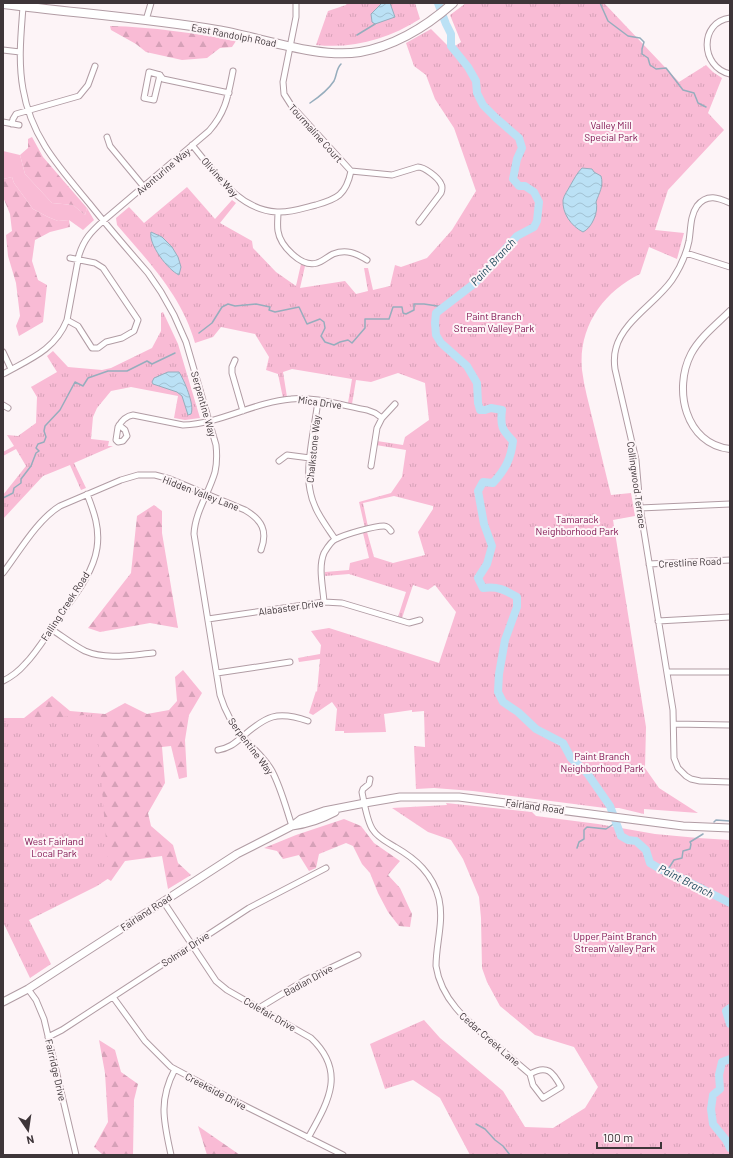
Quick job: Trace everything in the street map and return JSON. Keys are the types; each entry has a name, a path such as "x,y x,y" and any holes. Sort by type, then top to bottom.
{"main road":[{"name":"East Randolph Road","path":"3,4 146,20 216,30 319,52 340,53 359,52 389,44 407,35 450,5"},
{"name":"Fairland Road","path":"3,1002 28,989 237,854 292,826 301,819 324,811 341,809 365,802 400,797 459,796 682,826 730,828"}],"street":[{"path":"146,20 151,3"},
{"name":"Tourmaline Court","path":"296,3 296,17 283,82 284,94 291,105 351,172"},
{"name":"Serpentine Way","path":"23,7 20,52 23,91 35,129 55,163 148,273 174,315 186,342 216,445 217,461 215,473 196,517 194,534 220,695 231,721 272,771 292,826"},
{"path":"730,18 726,18 716,24 708,36 706,44 712,63 725,73 730,74"},
{"path":"3,50 20,52"},
{"path":"12,124 16,114 79,96 88,85 95,66"},
{"name":"Aventurine Way","path":"3,374 47,348 56,339 64,328 67,320 82,244 88,235 103,221 209,132 223,112 233,71"},
{"path":"160,75 154,100 144,98 149,72 160,75 163,79 228,92"},
{"path":"3,122 19,125"},
{"path":"107,137 110,146 144,187"},
{"name":"Olivine Way","path":"192,146 241,200 257,208 278,212 305,208 333,200 343,191 350,179 351,172"},
{"path":"351,172 392,174 422,167 442,184 442,188 419,222"},
{"name":"Collingwood Terrace","path":"730,203 713,197 704,200 697,206 692,216 686,253 680,267 671,281 626,328 620,337 615,352 615,369 636,460 637,487 640,508 667,672 674,724 674,758 678,768 686,776 700,781 730,782"},
{"path":"278,212 278,231 282,242 293,255 305,263 317,263 333,254 344,252 356,253 367,260"},
{"path":"686,253 730,267"},
{"path":"67,320 78,326 92,348 98,348 106,342 122,338 134,331 138,320 104,268 95,263 78,261 70,258"},
{"path":"730,310 701,340 692,353 684,373 683,385 685,408 689,420 696,430 712,443 730,449"},
{"path":"3,352 11,369"},
{"path":"235,360 232,366 232,373 243,411"},
{"name":"Mica Drive","path":"119,425 128,415 183,425 191,424 210,421 279,400 292,398 303,398 367,410 382,418"},
{"name":"Chalkstone Way","path":"318,401 308,480 310,491 320,517 335,539"},
{"path":"371,466 376,432 382,418 396,404"},
{"path":"3,405 8,408"},
{"path":"279,461 287,456 310,458"},
{"name":"Hidden Valley Lane","path":"3,573 51,511 120,480 138,475 155,475 170,479 245,510 255,516 260,522 265,541 261,550"},
{"name":"Falling Creek Road","path":"3,681 18,672 26,664 85,579 92,565 97,548 98,528 95,513 87,494"},
{"path":"640,508 730,504"},
{"path":"324,602 322,560 325,552 335,539 364,530 385,526 391,531"},
{"name":"Crestline Road","path":"649,564 730,560"},
{"name":"Alabaster Drive","path":"208,619 324,602 342,603 409,623 420,620"},
{"path":"658,620 730,617"},
{"path":"51,629 84,651 98,655 115,656 153,653"},
{"path":"217,673 290,662"},
{"path":"667,672 730,672"},
{"path":"218,750 228,748 258,723 273,716 287,715 308,721"},
{"path":"674,724 730,725"},
{"name":"Cedar Creek Lane","path":"370,779 369,784 363,789 362,792 368,820 373,831 378,836 410,855 428,874 436,890 442,914 436,966 440,982 452,1004 467,1021 530,1074 534,1085 543,1098 561,1086 554,1074 550,1071 537,1070 530,1074"},
{"name":"Solmar Drive","path":"48,1037 62,1030 249,908 326,868"},
{"name":"Colefair Drive","path":"163,901 216,981 227,990 311,1038 321,1049 328,1062 331,1079 329,1098 308,1138"},
{"name":"Badian Drive","path":"259,1008 305,980 358,955"},
{"name":"Fairridge Drive","path":"28,989 40,1008 76,1155"},
{"name":"Creekside Drive","path":"113,997 145,1041 157,1054 175,1069 343,1155"},
{"path":"171,1155 164,1121 165,1100 169,1080 175,1069"}],"green space":[{"path":"347,3 415,3 420,19 396,32 370,41 344,45 316,45 328,11 346,5"},
{"name":"Paint Branch Stream Valley Park","path":"466,3 604,3 679,82 706,65 722,78 708,113 724,130 668,190 655,230 684,233 677,259 649,247 640,274 615,291 604,301 596,313 589,325 584,339 582,354 582,370 585,389 611,495 631,493 635,516 613,520 646,727 645,768 659,788 698,813 644,809 644,814 619,808 605,808 473,791 434,788 416,789 414,746 425,747 424,711 412,712 412,710 384,714 386,732 344,733 344,731 335,731 337,709 332,702 313,715 309,713 316,691 317,692 320,659 299,662 298,658 320,654 321,645 311,631 329,628 439,663 456,612 435,585 428,590 413,585 402,618 398,617 406,592 349,574 325,576 325,572 349,570 350,563 369,558 363,533 367,532 374,557 393,563 425,555 418,532 433,509 433,506 394,496 363,503 368,527 365,528 359,502 391,493 402,477 406,450 376,445 377,441 403,445 405,437 429,420 425,383 398,373 371,382 356,380 352,404 348,403 352,379 292,369 283,372 287,397 283,398 278,374 266,370 269,357 255,334 221,327 213,337 195,343 182,310 173,295 152,266 117,225 116,218 129,207 144,223 187,187 215,219 232,200 236,203 220,223 252,241 253,248 276,272 296,286 301,264 305,266 300,288 345,281 356,294 368,291 364,268 368,268 373,290 390,286 395,265 401,267 427,258 452,230 476,191 454,128 435,99 426,75 414,66 406,43 431,29 451,49 461,42 450,15"},
{"path":"110,26 173,31 236,41 232,47 220,48 207,58 182,60 146,52 136,44 111,30"},
{"path":"32,137 43,157 87,208 85,215 73,205 52,203 25,174 20,155 28,148 28,139"},
{"path":"3,151 20,155 25,174 52,203 73,205 85,215 87,208 94,220 83,230 69,220 58,221 33,209 14,183 12,177 3,179"},
{"path":"12,177 14,183 33,209 58,221 69,220 70,227 50,232 35,240 32,261 38,280 47,285 43,322 19,336 16,326 20,316 16,283 8,256 6,235 12,231 10,214 3,197 3,179"},
{"path":"163,312 178,344 200,418 185,420 174,418 178,396 131,387 111,391 97,408 93,417 91,439 109,441 108,446 113,446 74,463 86,488 81,490 70,465 43,476 3,519 3,495 26,466 16,449 3,456 3,452 14,446 7,435 18,436 36,423 37,397 31,387 57,372 47,356 53,351 68,367 102,370 111,368 152,348 161,331 161,313"},
{"path":"154,505 162,511 162,533 178,628 150,623 100,632 88,628 131,573 137,516"},
{"path":"183,670 202,693 189,715 185,740 187,777 179,779 171,746 162,747 165,783 148,813 151,826 173,845 178,863 191,875 168,889 162,856 125,861 111,881 103,876 3,758 3,718 24,718 52,696 70,711 105,714 125,703 147,714 169,710 177,701 175,677"},
{"name":"West Fairland Local Park","path":"96,714 109,878 97,886 29,920 51,964 30,978 3,922 3,722"},
{"name":"Upper Paint Branch Stream Valley Park","path":"446,803 532,812 536,816 598,824 655,834 730,840 730,1155 470,1155 440,1098 413,1080 385,1089 370,1044 424,1020 440,1038 503,1091 525,1127 553,1128 585,1108 598,1087 574,1047 535,1035 500,1006 487,982 482,968 479,897 463,859 451,840 428,832 392,808 447,805"},
{"path":"344,819 361,826 374,843 400,861 388,875 400,888 412,914 410,927 399,926 388,912 370,873 362,864 353,846 346,843 319,854 316,868 309,871 299,855 283,859 277,851 264,848 296,835"},
{"path":"99,1040 115,1050 121,1072 138,1084 134,1100 133,1155 103,1155 94,1147 108,1122 105,1073"},
{"path":"198,1126 240,1155 207,1155"}],"water":[{"path":"382,3 390,3 395,17 375,24 372,22 371,14"},
{"path":"582,168 592,169 601,176 602,183 596,202 596,214 592,223 583,232 568,219 563,205 565,194"},
{"path":"151,232 162,237 172,247 178,257 181,267 179,275 170,268 156,250 151,237"},
{"path":"168,372 179,372 186,386 192,405 191,414 188,415 182,396 177,392 153,384 152,382 154,378"}],"waterway":[{"name":"Paint Branch","path":"438,3 451,34 451,46 468,67 476,81 477,93 483,105 519,138 522,148 517,159 513,179 519,186 525,186 534,192 539,202 537,221 534,227 517,236 475,283 436,313 435,323 436,335 441,343 467,366 477,383 478,403 480,410 491,408 502,410 501,420 503,427 506,434 513,441 509,459 501,473 493,483 483,482 478,491 484,524 492,546 487,564 478,578 483,588 501,589 517,597 517,607 505,640 499,674 498,692 503,702 518,712 536,729 563,743 571,758 587,773 610,806 621,836 628,840 636,841 646,850 650,863 730,903"},
{"path":"600,3 608,21 628,36 640,38 644,42 642,54 648,58 650,65 656,69 666,68 683,90 694,93 698,103 706,107"},
{"path":"357,35 375,24"},
{"path":"310,103 332,84 341,64"},
{"path":"199,333 212,323 222,307 228,304 235,306 256,304 270,307 269,310 275,312 299,307 307,324 320,319 324,322 325,328 321,336 325,342 334,345 348,340 352,343 365,328 365,319 389,319 393,307 402,307 403,313 406,314 414,310 414,304 444,307"},
{"path":"3,498 13,493 14,488 21,483 21,479 31,466 36,453 39,451 36,448 38,444 44,442 46,437 44,431 45,426 60,410 75,382 83,386 88,378 108,371 127,371 147,361 152,364 175,353"},
{"path":"714,822 716,820 730,821"},
{"path":"577,848 579,842 584,839 584,830 587,827 606,829 615,823"},
{"path":"667,871 674,860 682,858 683,851 690,849 690,842 703,834"},
{"name":"Paint Branch","path":"730,1008 726,1011 730,1024"},
{"name":"Paint Branch","path":"730,1059 722,1062 719,1075 720,1089 713,1095 711,1109 713,1124 726,1140 730,1148"},
{"path":"476,1124 485,1129 510,1155"}],"park label":[{"name":"Valley Mill Special Park","path":"611,130"},
{"name":"Tamarack Neighborhood Park","path":"577,524"},
{"name":"Paint Branch Neighborhood Park","path":"602,762"}]}
